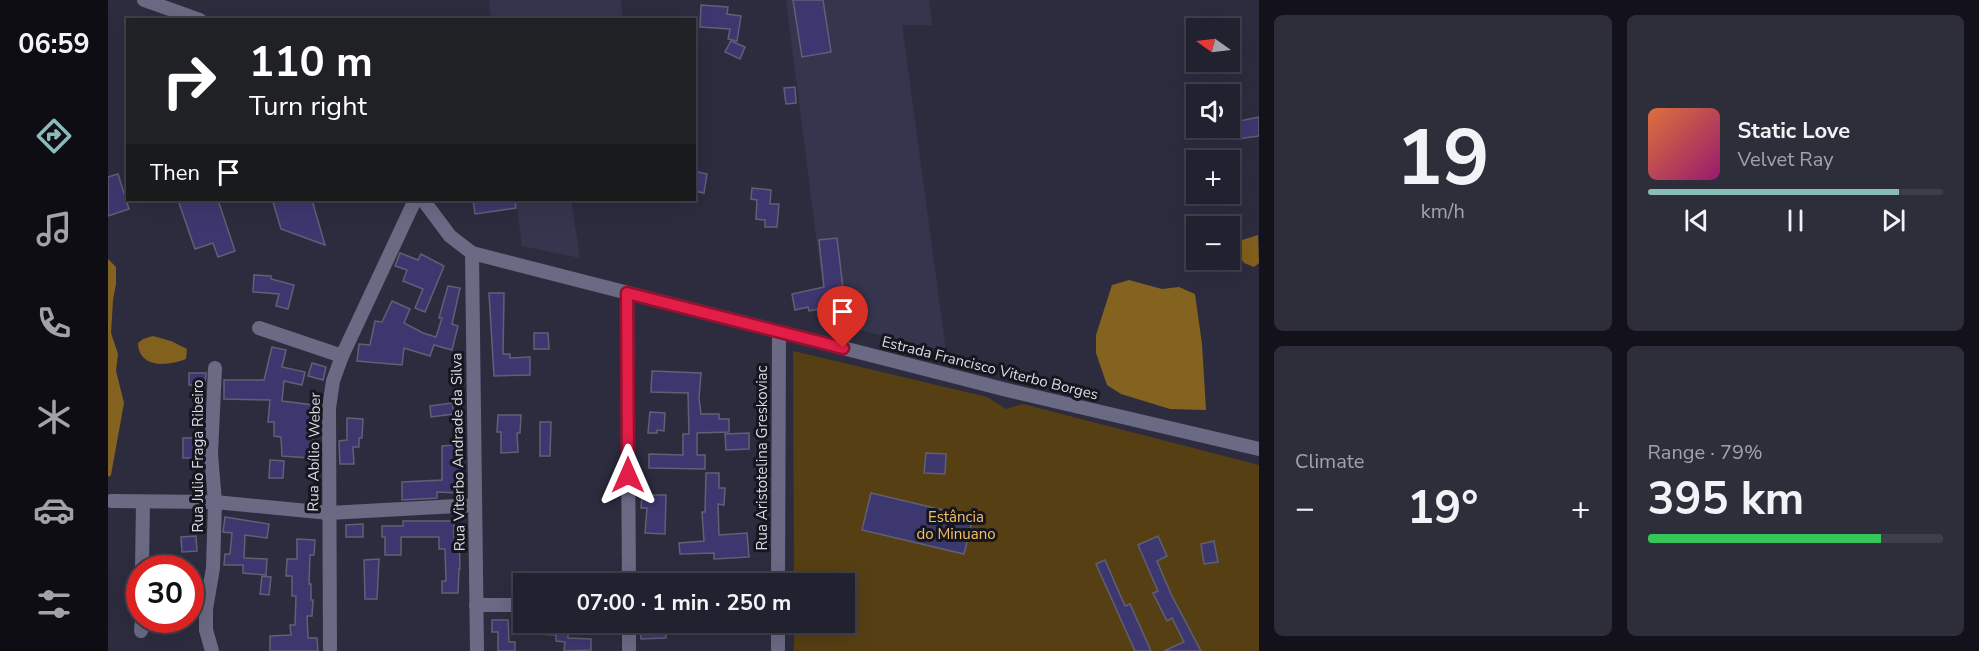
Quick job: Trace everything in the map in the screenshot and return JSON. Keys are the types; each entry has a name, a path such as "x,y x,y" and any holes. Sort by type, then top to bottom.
{"street":[{"path":"144,0 194,18"},
{"name":"Rua Abílio Weber","path":"330,651 328,408 333,381 342,356 415,201"},
{"name":"Estrada Francisco Viterbo Borges","path":"424,201 450,236 472,253 1007,390 1259,449"},
{"name":"Rua Viterbo Andrade da Silva","path":"472,253 477,651"},
{"path":"627,293 629,573"},
{"path":"259,328 342,356"},
{"name":"Rua Aristotelina Greskoviac","path":"778,573 779,333"},
{"name":"Rua Julio Fraga Ribeiro","path":"212,651 206,630 206,609 213,568 215,502 211,454 215,368"},
{"path":"111,501 215,502 329,513 475,505"},
{"path":"142,555 143,502"},
{"path":"476,605 513,604"},
{"path":"629,633 629,651"},
{"path":"778,633 778,651"}],"shaded area":[{"path":"489,0 621,0 623,18 491,18"},
{"path":"786,0 929,0 932,25 902,25 946,351 827,322"},
{"path":"516,201 571,201 580,258 522,246"},
{"path":"1258,235 1259,263 1254,267 1244,263 1240,257 1242,240"},
{"path":"108,259 116,267 111,333 118,354 116,371 124,403 111,475 108,477"},
{"path":"1129,280 1162,289 1179,287 1195,294 1202,344 1206,410 1170,409 1121,394 1107,385 1096,353 1096,335 1112,285"},
{"path":"153,336 187,349 186,359 163,364 143,357 138,343"}],"green space":[{"name":"Estância do Minuano","path":"793,351 987,397 1006,409 1023,404 1259,465 1259,651 794,651 794,633 855,633 855,573 794,573"}],"building":[{"path":"793,0 823,0 831,52 802,57"},
{"path":"701,5 728,7 727,14 741,16 737,41 728,39 730,29 700,27"},
{"path":"731,41 745,47 740,59 725,52"},
{"path":"795,87 796,103 786,104 784,88"},
{"path":"1259,117 1259,136 1237,139 1240,138 1240,121"},
{"path":"696,171 707,174 704,193 696,191"},
{"path":"118,174 129,209 108,216 108,177"},
{"path":"752,188 771,190 770,204 779,204 777,227 765,227 765,220 756,219 757,200 751,199"},
{"path":"178,201 218,201 235,251 218,257 213,243 195,249"},
{"path":"312,201 325,245 281,229 273,202"},
{"path":"473,201 515,201 516,208 475,214"},
{"path":"837,238 844,297 822,300 823,302 819,303 820,309 809,311 808,307 795,310 792,294 824,287 819,240"},
{"path":"400,253 418,260 421,254 444,266 425,312 415,308 423,289 403,281 407,270 395,266"},
{"path":"254,275 271,276 271,279 294,285 288,309 276,306 279,294 253,292"},
{"path":"448,286 460,288 452,324 458,326 452,350 434,345 430,356 404,348 402,365 357,361 359,344 370,345 375,321 382,322 392,301 410,309 404,323 436,337"},
{"path":"489,293 504,293 503,354 510,354 510,358 530,357 530,375 494,376"},
{"path":"534,333 548,333 549,349 534,349"},
{"path":"272,347 286,350 282,367 305,372 302,385 284,381 282,401 314,405 313,443 311,443 310,458 282,456 281,437 274,436 274,422 268,422 270,400 224,399 224,380 264,380"},
{"path":"312,363 326,367 323,380 308,376"},
{"path":"652,371 701,373 699,398 701,414 719,414 719,419 729,419 729,432 697,433 697,455 705,455 705,469 649,468 649,454 683,455 683,434 689,434 688,393 651,392"},
{"path":"189,373 206,373 205,385 189,385"},
{"path":"452,403 454,414 431,417 430,406"},
{"path":"650,412 665,413 664,431 657,430 657,433 648,433"},
{"path":"498,415 521,415 520,433 517,433 518,452 501,453 501,432 497,432"},
{"path":"347,418 363,419 362,438 359,438 359,447 353,447 354,464 340,464 339,441 347,440"},
{"path":"540,422 551,422 550,456 540,456"},
{"path":"749,433 749,449 726,450 725,434"},
{"path":"183,438 199,438 199,458 183,458"},
{"path":"454,445 454,460 460,459 462,476 460,476 458,493 437,492 437,498 402,500 402,482 442,480 442,446"},
{"path":"926,453 946,454 945,474 924,473"},
{"path":"270,460 284,461 283,478 269,478"},
{"path":"706,473 719,473 719,488 725,488 724,505 718,504 719,535 747,533 749,557 714,559 714,553 680,554 679,543 704,541 702,512 705,512"},
{"path":"871,493 973,517 964,554 862,530"},
{"path":"642,495 666,495 665,534 645,533 647,508 641,508"},
{"path":"225,517 269,524 267,538 245,535 244,558 267,559 266,575 243,573 243,565 224,565 225,554 230,554 232,533 223,532"},
{"path":"403,521 454,521 454,537 459,537 458,593 442,593 442,581 446,581 445,549 439,549 439,537 401,537 401,555 385,555 385,537 382,537 382,526 403,526"},
{"path":"363,524 363,537 346,537 346,525"},
{"path":"196,536 197,551 182,552 181,537"},
{"path":"1158,536 1167,556 1157,561 1171,594 1201,651 1164,651 1184,642 1172,618 1167,621 1153,593 1158,591 1138,545"},
{"path":"297,539 315,540 314,555 310,555 309,584 311,584 311,600 313,600 312,616 307,616 308,638 317,638 318,651 270,651 270,636 291,635 290,625 295,625 296,596 292,596 292,576 286,576 287,559 297,559"},
{"path":"1214,541 1218,562 1204,564 1201,544"},
{"path":"379,559 377,599 365,599 364,560"},
{"path":"1105,560 1125,606 1130,604 1151,651 1135,651 1096,564"},
{"path":"262,576 271,577 269,595 260,594"},
{"path":"492,620 508,620 509,642 515,642 515,651 498,651 498,632 492,632"},
{"path":"568,633 568,638 591,639 591,650 564,651 565,642 556,641 556,635 539,634"},
{"path":"641,633 666,633 666,638 641,639"}],"route":[{"path":"628,475 627,293 843,348"}]}
